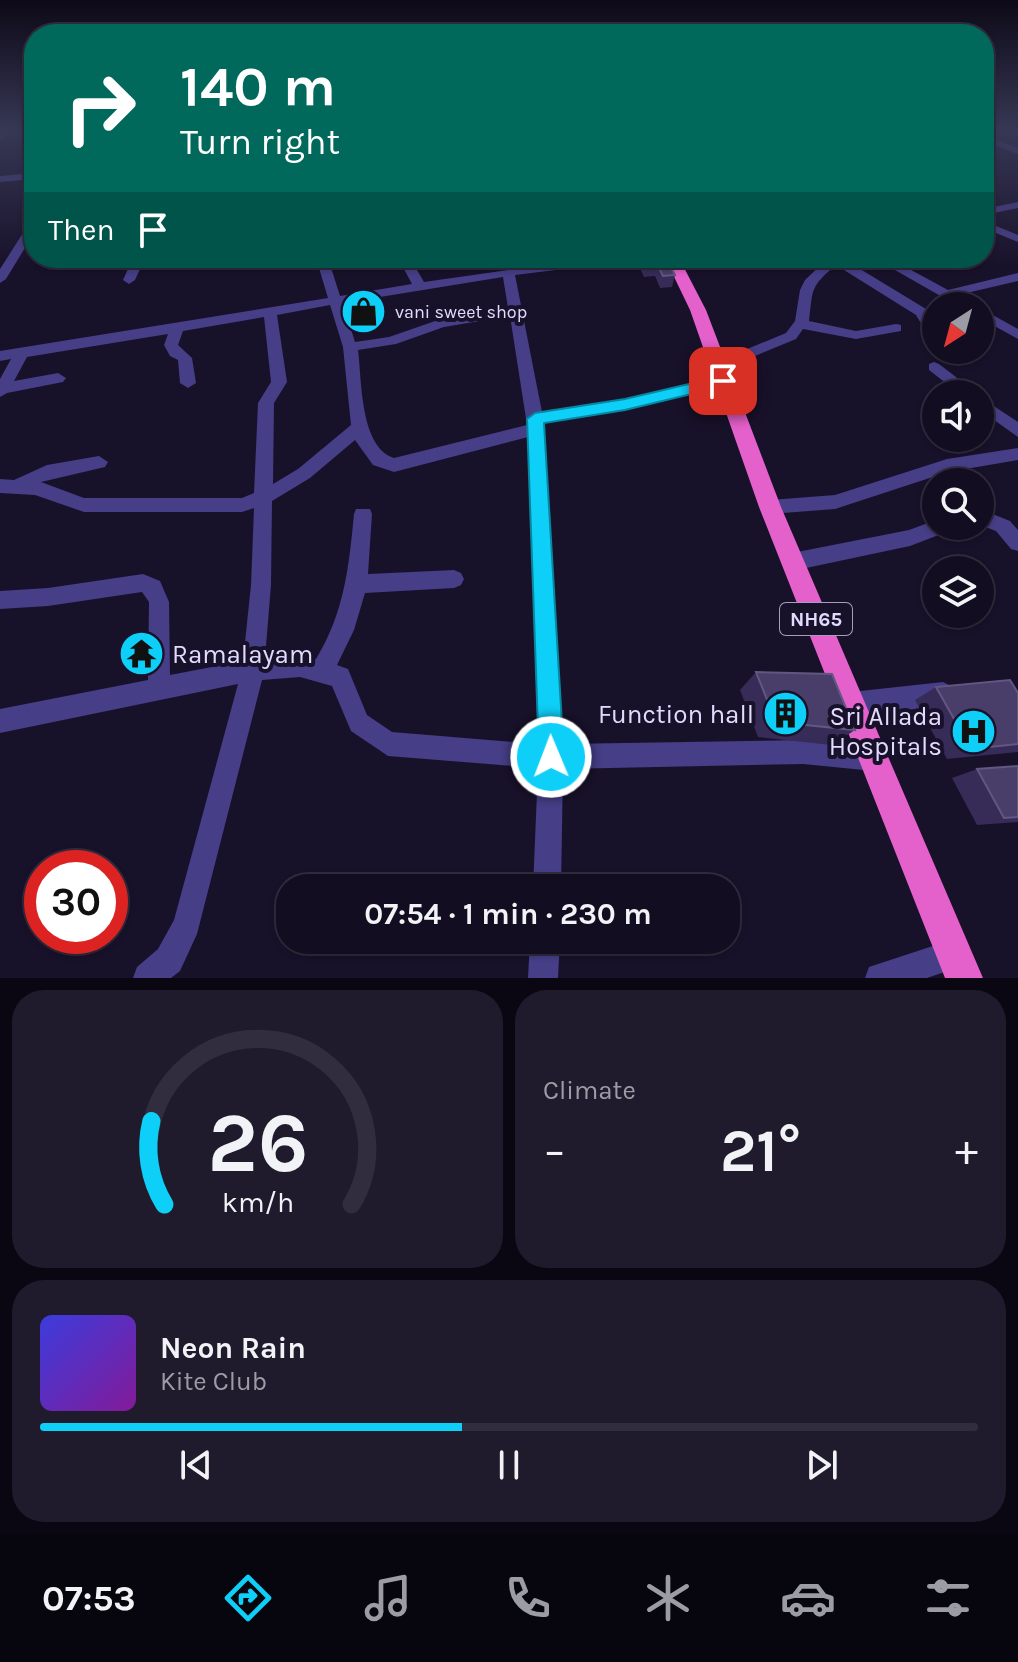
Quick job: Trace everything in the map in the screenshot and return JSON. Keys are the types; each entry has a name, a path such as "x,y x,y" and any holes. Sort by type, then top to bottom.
{"highway":[{"name":"NH65","path":"677,268 698,310 770,507 959,966"}],"street":[{"path":"0,179 21,176"},
{"path":"0,192 21,176"},
{"path":"994,210 1018,205"},
{"path":"994,228 1018,239"},
{"path":"0,279 24,249"},
{"path":"129,280 134,268"},
{"path":"325,268 350,347 358,428 379,460 394,465 535,424 625,404 720,374 791,336 801,324 806,290 811,280 825,268"},
{"path":"410,268 421,288"},
{"path":"0,356 532,268"},
{"path":"850,268 922,314"},
{"path":"898,268 942,292"},
{"path":"509,274 535,424 551,757 547,874"},
{"path":"954,292 1018,277"},
{"path":"350,347 391,341 441,323 514,311"},
{"path":"148,978 169,960 187,924 253,670 261,585 266,403 279,382 270,313"},
{"path":"994,320 1018,335"},
{"path":"801,324 856,335 896,328"},
{"path":"177,329 171,345 175,353 185,358 188,383"},
{"path":"1,390 22,353"},
{"path":"934,367 951,380"},
{"path":"1,390 58,378"},
{"path":"994,413 1018,431"},
{"path":"9,486 37,488 84,505 242,505 262,500 289,485 358,428"},
{"path":"770,507 835,502 947,466 1018,454"},
{"path":"9,486 47,472 99,462"},
{"path":"322,670 348,626 358,584 363,514"},
{"path":"994,522 1003,526 1018,543"},
{"path":"792,562 922,534"},
{"path":"358,584 454,579"},
{"path":"0,600 48,597 143,583 153,587 159,602 159,689"},
{"path":"0,721 253,670 300,666 340,677 359,723 388,744 551,757 803,752 874,759"},
{"path":"851,704 970,692"},
{"path":"543,978 544,954"},
{"path":"880,978 959,966"}],"building":[{"path":"659,268 671,268 675,275 663,276"},
{"path":"756,672 832,674 855,730 776,722"},
{"path":"1010,680 1018,693 1018,744 971,749 936,687"},
{"path":"1018,766 1018,817 1004,818 977,769"}],"place":[{"name":"vani sweet shop","path":"364,312"},
{"name":"Ramalayam","path":"141,654"},
{"name":"Function hall","path":"785,714"},
{"name":"Sri Allada Hospitals","path":"973,731"}],"route":[{"path":"551,757 535,419 625,404 723,381"}]}
